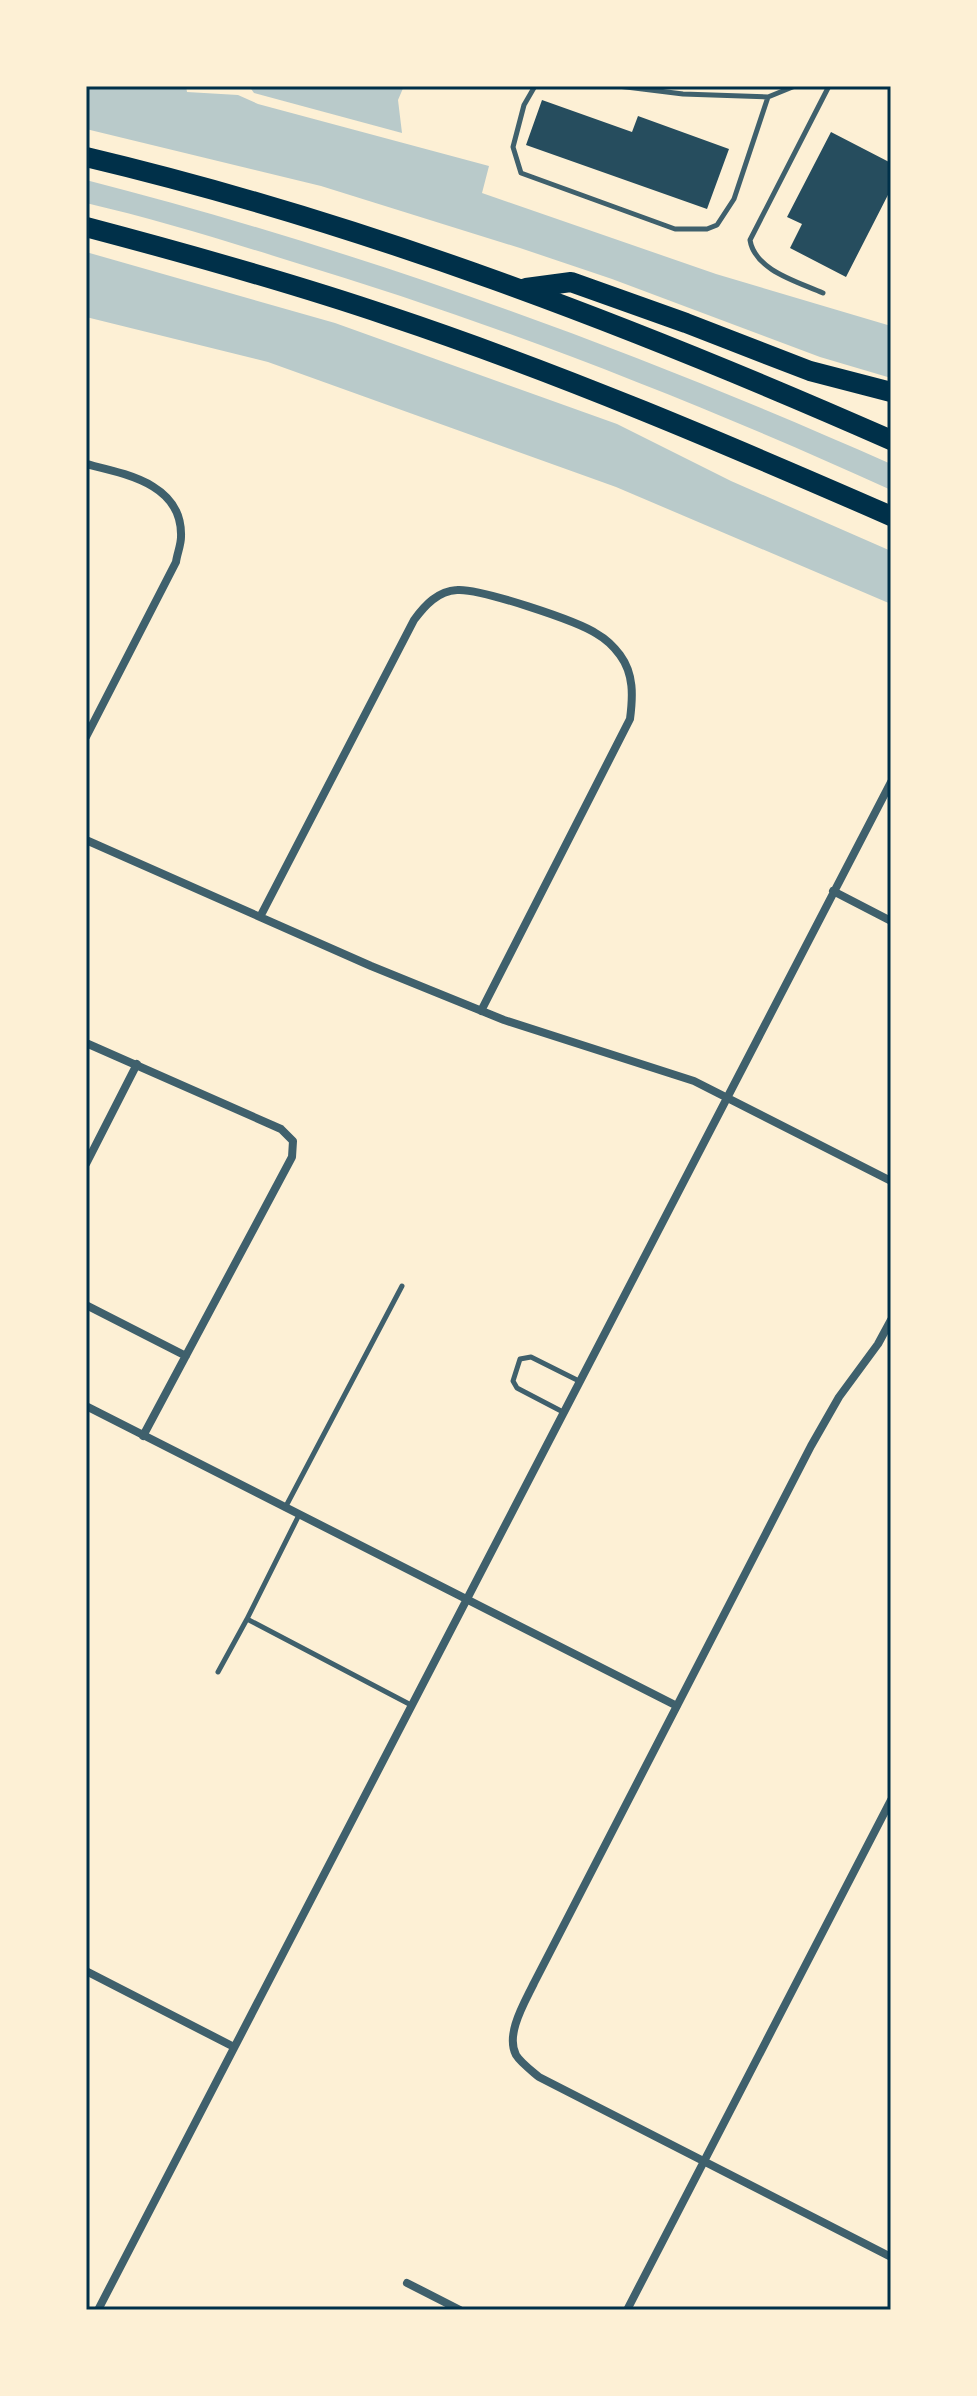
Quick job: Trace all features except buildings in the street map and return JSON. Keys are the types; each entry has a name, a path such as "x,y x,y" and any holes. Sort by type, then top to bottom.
{"highway":[{"path":"86,157 344,229 522,289 770,387 891,440"},
{"path":"86,227 310,291 514,360 702,433 891,516"},
{"path":"522,289 571,282 810,371 891,392"}],"street":[{"path":"86,464 132,475 159,488 177,512 181,537 176,562 86,737"},
{"path":"260,917 424,606 448,591 460,589 482,592 583,626 609,643 627,667 632,685 630,719 481,1011"},
{"path":"98,2310 891,782"},
{"path":"86,840 481,1011 694,1081 891,1181"},
{"path":"833,891 891,921"},
{"path":"86,1043 281,1129 293,1141 292,1157 143,1436"},
{"path":"86,1164 137,1064"},
{"path":"86,1305 186,1356"},
{"path":"891,1320 878,1344 839,1397 811,1446 519,2014 514,2039 516,2054 539,2077 891,2257"},
{"path":"86,1406 677,1706"},
{"path":"627,2310 891,1800"},
{"path":"86,1971 234,2047"},
{"path":"407,2283 460,2310"}],"lane":[{"path":"535,86 524,105 513,147 521,173 675,229 707,229 717,225 734,199 768,97"},
{"path":"618,86 683,94 768,97 795,86"},
{"path":"823,293 770,268 752,250 750,240 829,86"},
{"path":"285,1508 402,1286"},
{"path":"563,1412 517,1388 513,1381 520,1359 531,1357 579,1381"},
{"path":"218,1672 299,1515"},
{"path":"247,1619 411,1705"}],"shaded area":[{"path":"86,86 186,86 187,92 238,95 258,104 489,166 482,193 716,274 891,326 891,378 820,357 520,248 321,186 86,129"},
{"path":"249,86 404,86 398,100 402,133 254,93"},
{"path":"86,180 394,270 595,342 793,421 891,464 891,490 743,425 519,337 265,253 86,203"},
{"path":"86,252 335,323 617,424 731,481 891,551 891,604 616,487 268,362 86,317"}]}
